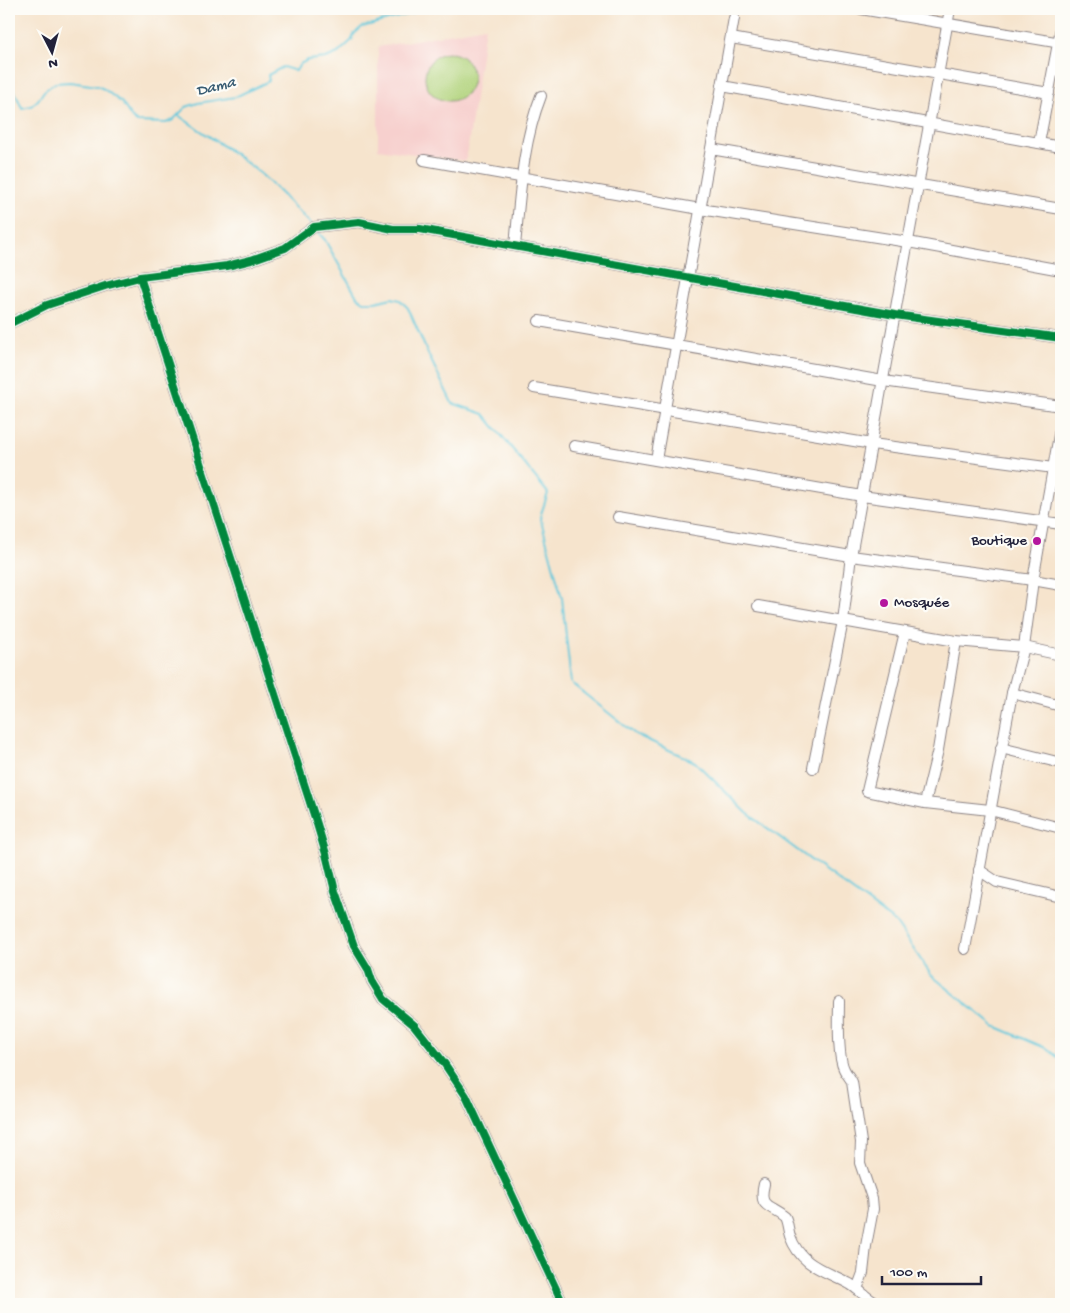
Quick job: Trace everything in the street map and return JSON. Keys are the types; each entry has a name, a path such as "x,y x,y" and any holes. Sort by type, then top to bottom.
{"street":[{"path":"861,9 1060,43"},
{"path":"813,768 843,621 851,556 950,9"},
{"path":"656,460 734,18"},
{"path":"1040,143 1060,43 1061,28"},
{"path":"731,38 1049,93"},
{"path":"722,86 1061,147"},
{"path":"515,246 522,177 532,121 541,96"},
{"path":"711,149 1061,208"},
{"path":"424,160 700,209 908,242 1061,270"},
{"path":"9,324 47,305 75,294 140,277 241,264 285,248 314,227 359,222 393,229 420,229 895,314 1061,338"},
{"path":"140,277 314,815 335,891 354,946 383,999 414,1024 466,1096 563,1304"},
{"path":"539,321 883,381 1061,406"},
{"path":"534,388 872,444 1057,468"},
{"path":"964,949 1012,692 1024,647 1032,580 1057,468 1061,424"},
{"path":"574,446 862,496 1044,520 1061,524"},
{"path":"618,517 851,556 1061,585"},
{"path":"758,606 956,641 1024,647 1061,655"},
{"path":"905,632 868,791 925,803 990,810 1061,828"},
{"path":"925,803 938,750 956,641"},
{"path":"1012,692 1061,706"},
{"path":"1002,748 1061,763"},
{"path":"979,870 997,882 1061,897"},
{"path":"839,1001 841,1056 844,1068 852,1082 861,1142 860,1163 874,1209 866,1246 863,1273 858,1289"},
{"path":"764,1184 762,1192 763,1201 785,1217 790,1235 801,1257 816,1268 858,1289 864,1296 878,1304"}],"shaded area":[{"path":"485,27 466,161 378,149 378,47"}],"green space":[{"path":"444,53 454,53 463,57 469,63 473,77 469,91 463,97 454,101 444,101 435,97 429,91 425,82 425,72 429,63 435,57"}],"waterway":[{"name":"Dama","path":"9,79 22,108 31,106 44,91 55,83 70,82 97,86 104,89 122,103 137,122 166,123 173,120 186,107 198,103 235,97 269,81 268,75 283,67 296,71 300,64 308,60 326,58 338,53 362,27 413,13 416,9"},
{"path":"178,115 255,169 311,224"},
{"path":"316,230 325,240 357,297 364,302 375,302 392,298 400,300 408,308 452,403 484,414 548,493 540,517 562,598 571,683 635,734 695,762 747,813 896,923 931,975 994,1026 1048,1049 1061,1060"}],"cycle path":[{"path":"9,324 47,305 105,286 140,277 227,266 251,260 285,248 314,227 359,222 393,229 420,229 895,315 1061,338"},
{"path":"140,277 317,824 335,891 354,946 383,999 414,1025 444,1063 466,1096 563,1304"}],"place":[{"name":"Boutique","path":"1037,541"},
{"name":"Mosquée","path":"884,603"}]}
